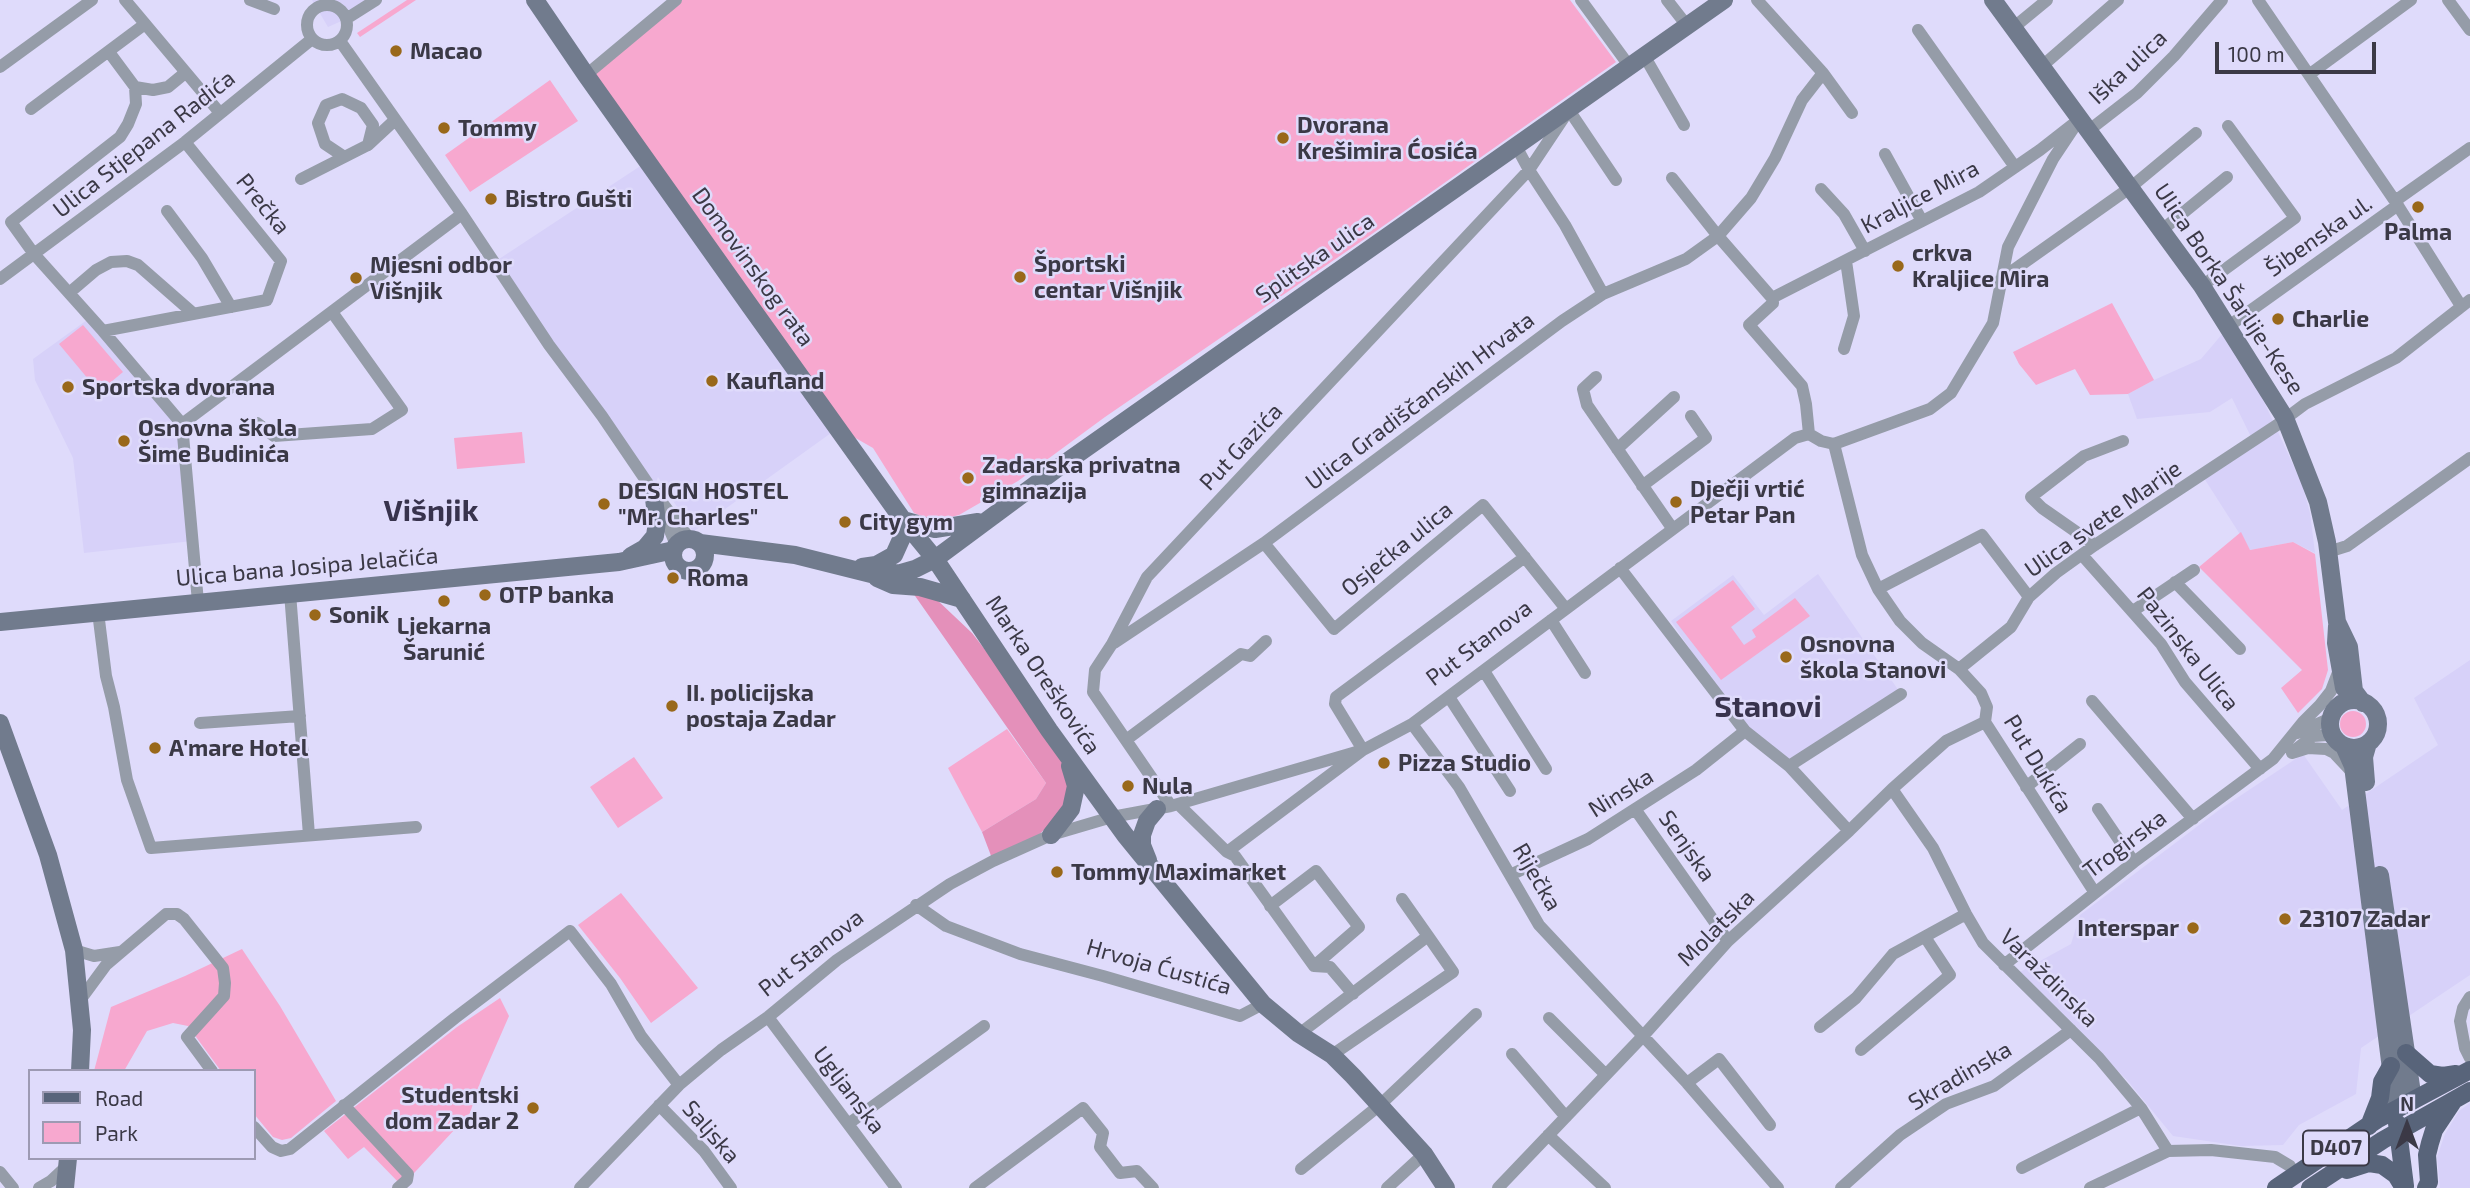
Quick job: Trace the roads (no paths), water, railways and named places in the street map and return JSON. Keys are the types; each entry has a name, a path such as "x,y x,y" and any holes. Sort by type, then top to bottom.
{"main road":[{"path":"2406,1053 2430,1074 2468,1067"},
{"path":"2369,1126 2382,1082 2391,1066"},
{"path":"2404,1188 2396,1109 2468,1067"},
{"path":"2415,1122 2462,1095"},
{"path":"2425,1188 2434,1130 2462,1095"},
{"path":"2413,1100 2425,1188"},
{"name":"D407","path":"2276,1188 2396,1109"},
{"name":"D407","path":"2310,1188 2415,1122"},
{"path":"2336,1171 2368,1163 2382,1165 2396,1175 2404,1188"}],"street":[{"path":"0,67 92,0"},
{"path":"125,0 220,113"},
{"path":"250,0 274,9"},
{"path":"346,19 376,0"},
{"name":"Domovinskog rata","path":"536,0 586,75 903,520 935,559"},
{"path":"586,75 677,0"},
{"path":"1581,0 1630,68"},
{"path":"1667,0 1688,27"},
{"name":"Splitska ulica","path":"935,559 985,521 1724,0"},
{"path":"1757,0 1823,73 1852,113"},
{"name":"Ulica Borka Šarlije-Kese","path":"1993,0 2202,286 2286,418 2318,502 2337,622"},
{"path":"2013,28 2047,0"},
{"path":"2041,67 2118,0"},
{"name":"Iška ulica","path":"2083,126 2137,93 2174,56 2222,0"},
{"path":"2259,0 2465,303"},
{"path":"2310,74 2411,0"},
{"path":"2448,0 2469,25"},
{"path":"314,4 334,6 346,19 346,31 340,40 329,45 312,39 309,34 307,22 314,4"},
{"path":"31,109 145,24"},
{"path":"1919,30 2015,167"},
{"name":"Ulica Stjepana Radića","path":"0,279 185,142 312,39"},
{"path":"340,40 462,214 509,288 601,415 702,563 695,570 680,568 674,560 689,547"},
{"path":"109,52 135,87 136,104 128,124 120,137 11,222 34,254 182,424 198,602"},
{"path":"1645,57 1684,125"},
{"path":"135,87 153,90 168,87 186,73"},
{"name":"Ulica Gradiščanskih Hrvata","path":"1112,645 1264,543 1562,321 1603,294 1686,259 1718,236 1751,198 1775,158 1802,100 1823,73"},
{"path":"343,156 325,144 318,123 326,105 342,99 361,108 373,125 368,145"},
{"path":"1569,110 1616,180"},
{"name":"Put Gazića","path":"1314,966 1235,856 1169,806 1093,692 1095,670 1112,645 1135,596 1147,578 1529,170 1569,110"},
{"path":"301,179 368,145 395,120"},
{"path":"1672,178 1772,298 1773,303 1749,325 1802,386 1807,404 1808,434 1834,444 1930,409 1951,393 1993,323 2008,247 2053,159 2083,126"},
{"name":"Kraljice Mira","path":"1772,298 1979,192 2040,150 2083,126"},
{"path":"2202,286 2295,218 2228,126"},
{"name":"Ulica Borka Šarlije-Kese","path":"2131,187 2196,134"},
{"name":"Prečka","path":"185,142 281,261 267,300 231,307"},
{"path":"1516,146 1565,225 1603,294"},
{"name":"Šibenska ul.","path":"2229,326 2470,148"},
{"path":"1885,154 1922,221"},
{"path":"2162,230 2227,177"},
{"path":"2001,279 2131,187"},
{"path":"1821,189 1844,214 1865,251"},
{"path":"103,331 231,307 202,258 167,211"},
{"path":"182,424 462,214"},
{"path":"69,293 96,270 111,262 127,261 138,265 194,314"},
{"path":"1844,349 1854,316 1846,261"},
{"name":"Ulica svete Marije","path":"1959,669 2011,627 2029,597 2095,545 2305,404 2396,358 2465,303"},
{"path":"257,423 274,436 372,429 402,410 332,312"},
{"path":"1596,377 1583,389 1587,405 1672,528"},
{"path":"1617,449 1674,397"},
{"path":"1642,486 1706,438 1691,416"},
{"name":"Put Stanova","path":"580,1188 679,1085 837,960 916,905 975,870 1051,835 1112,817 1169,806 1363,750 1412,724 1672,528 1795,438 1808,434"},
{"path":"2095,545 2042,508 2031,497 2084,456 2123,440"},
{"name":"Put Dukića","path":"1834,444 1862,555 1878,589 1900,621 1922,643 1959,669 1981,693 1987,707 1985,722 2095,894"},
{"path":"2328,552 2347,546 2470,458"},
{"path":"619,562 645,548 655,536 657,522 653,491"},
{"name":"Osječka ulica","path":"1264,543 1334,629 1483,505 1566,609"},
{"path":"851,568 876,565 894,555 903,535 903,520 935,529 985,521"},
{"path":"1878,589 1982,535 2029,597"},
{"name":"Ulica bana Josipa Jelačića","path":"0,622 619,562 689,547 795,555 871,574 901,573 935,559"},
{"name":"Pazinska Ulica","path":"2082,555 2161,644 2185,682 2260,769"},
{"path":"1227,852 1363,750 1335,704 1336,697 1525,557"},
{"name":"Marka Oreškovića","path":"935,559 1061,747 1112,817"},
{"name":"Ulica bana Josipa Jelačića","path":"619,562 680,568"},
{"path":"1620,568 1745,731 1789,766 1849,831"},
{"path":"2133,611 2194,570"},
{"path":"871,574 893,586 920,587 962,599"},
{"path":"2175,582 2240,649"},
{"path":"290,593 309,835"},
{"path":"98,612 106,677 127,780 151,848 416,827"},
{"path":"1551,620 1585,673"},
{"path":"2337,622 2336,643 2344,683 2343,699 2335,711 2331,732 2351,757 2396,1109"},
{"path":"2337,622 2349,647 2354,691 2372,710 2377,722 2375,735 2364,751 2364,764 2413,1100"},
{"path":"1126,740 1241,654 1250,656 1266,641"},
{"path":"2273,759 2330,691 2340,667"},
{"path":"1484,671 1546,769"},
{"path":"1789,766 1901,694"},
{"path":"1449,697 1510,791"},
{"path":"2092,701 2193,819"},
{"path":"2293,735 2355,701 2363,703"},
{"path":"200,723 300,716"},
{"name":"Molatska","path":"1498,1188 1644,1035 1728,941 1946,741 1985,722"},
{"path":"0,723 48,855 74,950 82,1030 80,1069"},
{"name":"Riječka","path":"1412,724 1459,787 1539,925 1644,1035 1778,1188"},
{"name":"Ninska","path":"1510,875 1588,839 1696,771 1745,731"},
{"path":"2292,753 2313,736 2328,735 2339,742 2361,747 2368,743"},
{"path":"2026,787 2080,744"},
{"path":"1051,835 1071,809 1076,786 1061,747"},
{"path":"2273,759 2308,748 2326,749 2341,760 2354,777"},
{"name":"Trogirska","path":"2004,965 2134,862 2273,759"},
{"name":"Varaždinska","path":"1892,789 1933,848 1983,943 2099,1058 2141,1108 2168,1151"},
{"path":"1150,867 1142,845 1142,835 1147,821 1169,806"},
{"name":"Senjska","path":"1635,809 1728,941"},
{"path":"2098,809 2134,862"},
{"path":"1112,817 1264,1004 1299,1034 1332,1055 1381,1104 1424,1154 1446,1188"},
{"path":"1270,906 1316,872 1359,928 1314,966"},
{"path":"1332,1055 1454,972 1402,899"},
{"name":"Hrvoja Ćustića","path":"916,905 946,926 1020,954 1240,1016 1264,1004"},
{"path":"80,999 106,965 166,914 177,914 223,968 224,996 187,1037 211,1069"},
{"path":"1820,1027 1856,998 1893,954 1966,914"},
{"path":"256,1129 272,1147 281,1151 290,1149 570,931 611,984 641,1036 679,1085"},
{"path":"1299,1034 1428,936"},
{"path":"1861,1049 1950,975 1925,937"},
{"path":"74,950 94,956 124,951"},
{"path":"1314,966 1330,967 1353,994"},
{"path":"2468,1067 2460,1021 2463,1007 2470,997"},
{"path":"1301,1169 1381,1104 1476,1014"},
{"name":"Ugljanska","path":"768,1017 896,1188"},
{"path":"1549,1018 1606,1074"},
{"path":"848,1124 984,1026"},
{"name":"Skradinska","path":"1841,1188 1900,1135 1946,1104 1994,1086 2071,1030"},
{"path":"1512,1054 1566,1117"},
{"path":"1687,1083 1719,1059 1770,1125"},
{"path":"344,1105 408,1174 407,1180 398,1188"},
{"name":"Saljska","path":"659,1105 704,1150 731,1188"},
{"path":"975,1188 1083,1108 1103,1133 1100,1147 1121,1173 1138,1171 1153,1188"},
{"path":"2022,1168 2141,1108"},
{"path":"1548,1135 1605,1188"},
{"path":"2090,1188 2168,1151 2211,1150 2275,1157 2290,1166 2296,1175"},
{"path":"1387,1188 1424,1154"},
{"path":"39,1188 51,1181 67,1162"},
{"path":"65,1188 67,1162"},
{"path":"0,1172 13,1188"}],"place":[{"name":"Macao","path":"396,51"},
{"name":"Tommy","path":"444,128"},
{"name":"Dvorana Krešimira Ćosića","path":"1283,138"},
{"name":"Bistro Gušti","path":"491,199"},
{"name":"Palma","path":"2418,207"},
{"name":"crkva Kraljice Mira","path":"1898,266"},
{"name":"Športski centar Višnjik","path":"1020,277"},
{"name":"Mjesni odbor Višnjik","path":"356,278"},
{"name":"Charlie","path":"2278,319"},
{"name":"Kaufland","path":"712,381"},
{"name":"Sportska dvorana","path":"68,387"},
{"name":"Osnovna škola Šime Budinića","path":"124,441"},
{"name":"Zadarska privatna gimnazija","path":"968,478"},
{"name":"Dječji vrtić Petar Pan","path":"1676,502"},
{"name":"DESIGN HOSTEL \"Mr. Charles\"","path":"604,504"},
{"name":"City gym","path":"845,522"},
{"name":"Roma","path":"673,578"},
{"name":"OTP banka","path":"485,595"},
{"name":"Ljekarna Šarunić","path":"444,601"},
{"name":"Sonik","path":"315,615"},
{"name":"Osnovna škola Stanovi","path":"1786,657"},
{"name":"II. policijska postaja Zadar","path":"672,706"},
{"name":"A'mare Hotel","path":"155,748"},
{"name":"Pizza Studio","path":"1384,763"},
{"name":"Nula","path":"1128,786"},
{"name":"Tommy Maximarket","path":"1057,872"},
{"name":"23107 Zadar","path":"2285,919"},
{"name":"Interspar","path":"2193,928"},
{"name":"Studentski dom Zadar 2","path":"533,1108"}],"district":[{"name":"Višnjik","path":"431,511"},
{"name":"Stanovi","path":"1768,707"}]}
